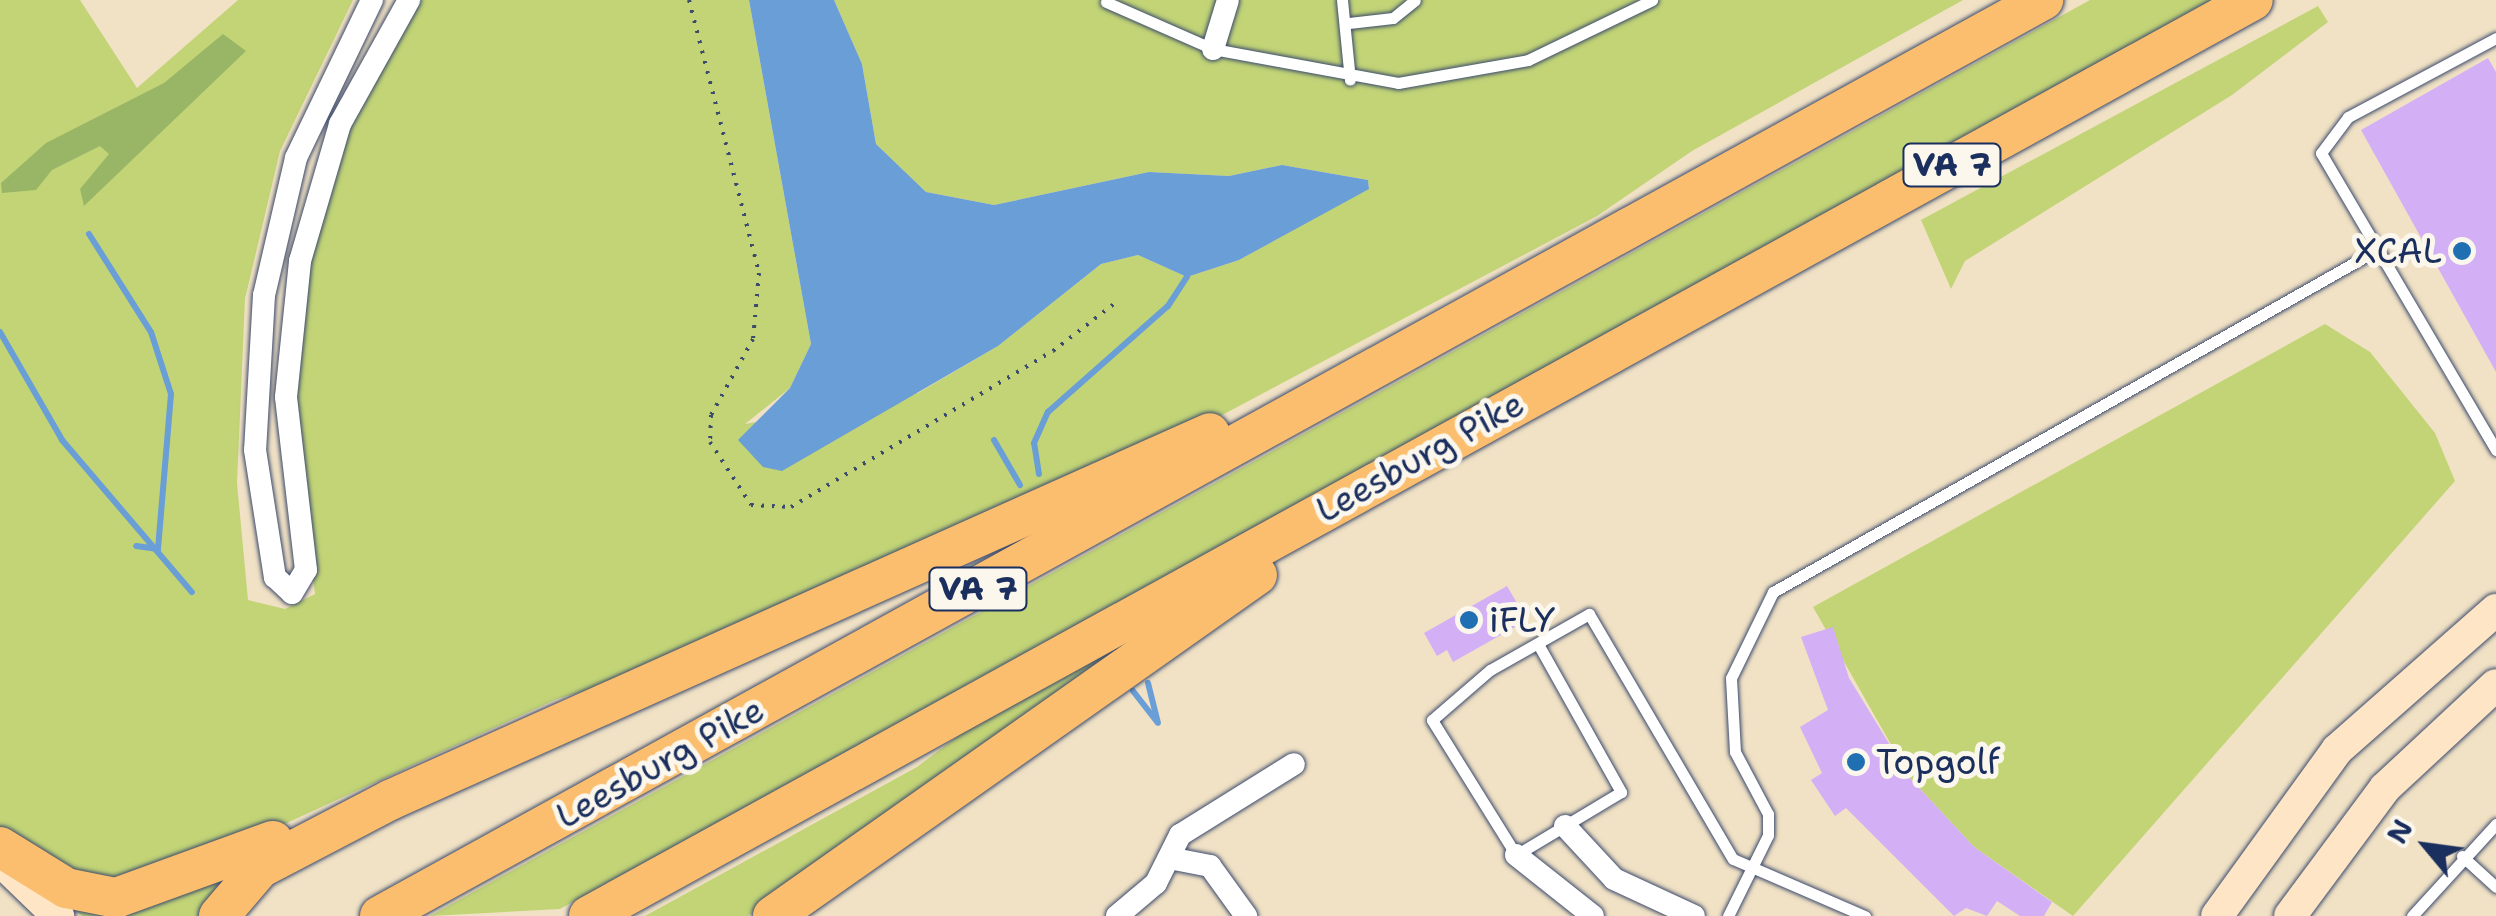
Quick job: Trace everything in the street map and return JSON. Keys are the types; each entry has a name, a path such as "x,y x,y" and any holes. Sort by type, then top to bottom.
{"highway":[{"name":"Leesburg Pike","path":"380,916 2043,0"},
{"name":"Leesburg Pike","path":"588,916 2253,0"},
{"path":"219,916 260,868 390,800 1148,461 1574,258"},
{"path":"774,916 1150,642 1651,331"},
{"path":"0,848 66,888 116,898 390,800"}],"main road":[{"path":"2217,916 2337,750 2496,610"},
{"path":"2290,916 2385,788 2496,686"},
{"path":"0,860 58,916"}],"street":[{"path":"372,0 296,158 264,295 255,450 274,576 292,594 306,570 286,397 300,261 340,124 409,0"},
{"path":"1213,49 1228,0"},
{"path":"1117,916 1144,898 1191,826 1294,764"},
{"path":"1564,826 1614,878 1694,916"},
{"path":"1516,854 1593,916"},
{"path":"1169,858 1210,866 1246,916"}],"lane":[{"path":"1342,0 1349,24 1350,80"},
{"path":"1349,24 1393,18 1416,0"},
{"path":"1106,2 1213,49 1350,80 1428,80 1528,60 1652,0"},
{"path":"2495,444 2375,251 2321,153 2328,138 2348,117 2496,38"},
{"path":"1728,916 1751,870 1768,814 1734,752 1726,713 1740,649 1773,592 2375,251"},
{"path":"1538,644 1621,792 1516,854 1432,720 1456,694 1538,644 1589,614 1718,842 1751,870 1865,916"},
{"path":"2412,916 2462,856 2496,824"},
{"path":"2462,856 2496,887"}],"path":[{"path":"689,0 758,274 753,339 711,415 710,442 751,505 792,507 1053,351 1119,300"}],"green space":[{"path":"0,0 80,0 137,88 238,0 353,0 280,151 245,299 237,483 248,600 285,609 315,594 295,428 303,280 344,140 418,0 749,0 811,344 790,388 745,424 918,393 998,346 1101,264 1138,255 1187,277 1239,260 1369,188 1368,180 1282,165 1229,176 1149,172 994,205 926,192 876,144 862,64 834,0 1963,0 1692,151 1597,216 1177,439 652,671 557,699 219,854 108,888 0,833"},
{"path":"2090,0 2214,0 560,909 430,916"},
{"path":"2318,6 2328,22 2232,95 1965,261 1951,289 1921,220"},
{"path":"223,34 246,51 84,206 80,189 109,154 100,146 52,170 36,190 2,193 1,183 46,143 164,83"},
{"name":"Topgolf","path":"2325,324 2370,352 2435,433 2455,481 2073,916 1974,847 1910,778 1813,607"},
{"path":"1162,617 748,916 645,916 917,767 979,720"},
{"path":"226,876 202,916 82,916 73,908"}],"water":[{"path":"749,0 834,0 862,64 876,144 926,192 994,205 1149,172 1229,176 1282,165 1368,180 1369,189 1239,260 1187,277 1138,255 1101,264 998,346 782,471 763,467 738,440 790,388 811,344"}],"building":[{"name":"XCAL","path":"2488,58 2496,72 2496,372 2361,130"},
{"path":"1507,586 1521,610 1508,616 1515,627 1453,662 1447,650 1437,656 1424,633"},
{"name":"Topgolf","path":"1833,627 1849,678 1910,778 1974,847 2052,902 2044,916 2020,916 1997,901 1987,916 1966,908 1954,916 1846,808 1835,816 1811,780 1822,773 1800,727 1828,710 1801,637"}],"waterway":[{"path":"89,234 151,332 171,394 158,549 136,546"},
{"path":"1039,474 1034,443 1048,412 1168,306 1187,277"},
{"path":"0,332 62,440 192,592"},
{"path":"994,440 1020,485"},
{"path":"1148,683 1158,723"},
{"path":"1133,691 1157,722"}],"place":[{"name":"XCAL","path":"2462,251"},
{"name":"iFLY","path":"1469,620"},
{"name":"Topgolf","path":"1856,762"}]}
